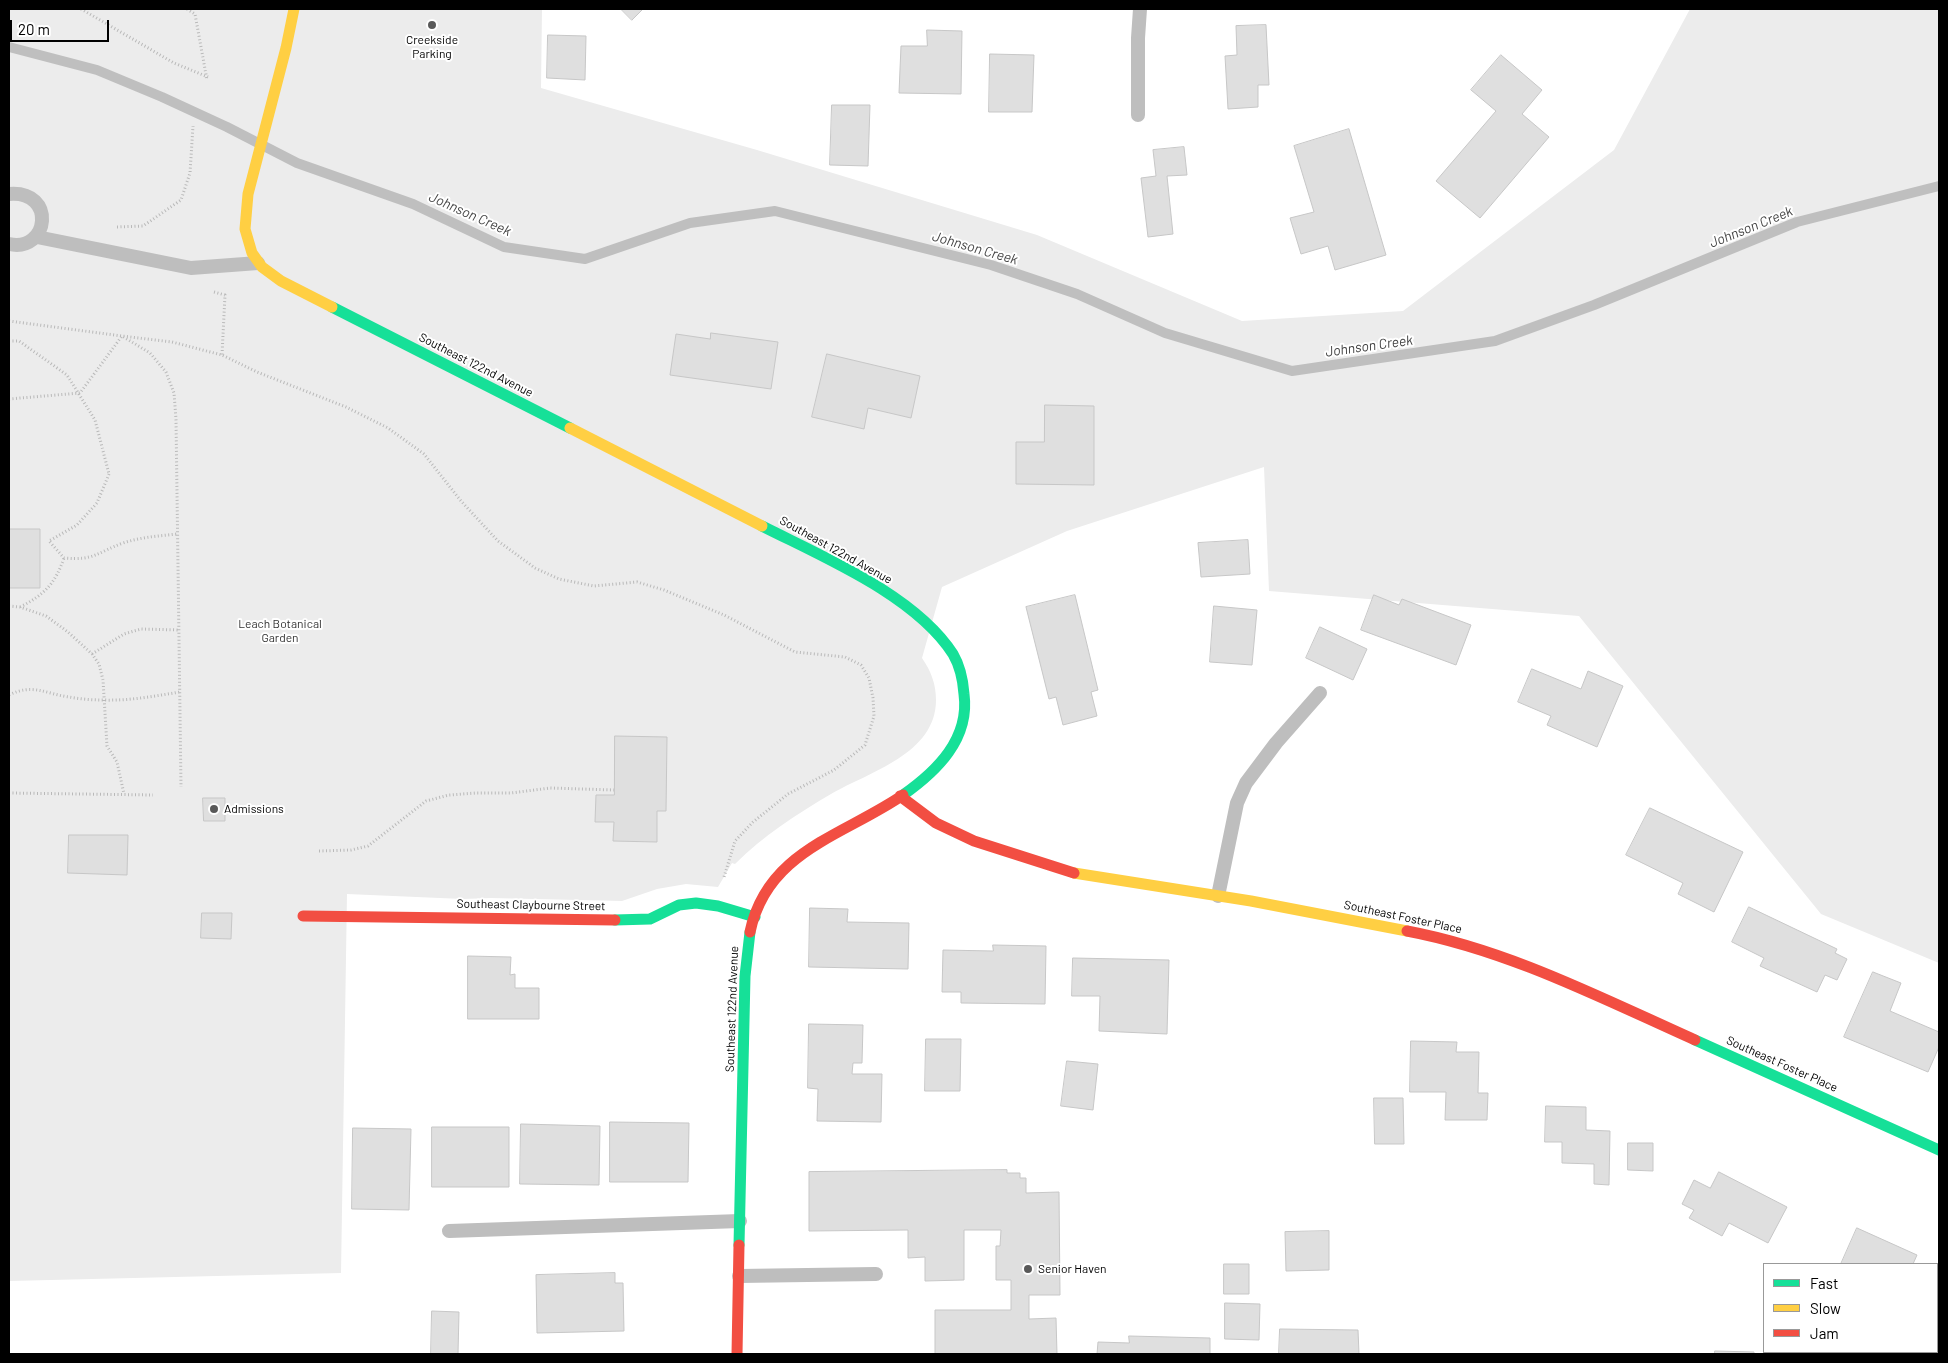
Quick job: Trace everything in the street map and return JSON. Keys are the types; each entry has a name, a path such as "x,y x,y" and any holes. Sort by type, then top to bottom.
{"street":[{"name":"Southeast 122nd Avenue","path":"294,9 286,48 244,213 244,228 249,248 258,263 281,281 847,569 890,595 926,622 948,646 958,664 965,695 965,716 958,739 947,757 929,777 810,848 788,864 771,881 762,896 754,917 748,943 745,976 737,1354"},
{"name":"Southeast Foster Place","path":"900,796 936,823 974,841 1078,874 1218,896 1436,936 1500,955 1567,982 1939,1150"},
{"name":"Southeast Claybourne Street","path":"303,916 632,920 650,919 680,905 696,903 718,906 754,917"}],"lane":[{"path":"1138,115 1140,9"},
{"path":"9,194 30,198 38,204 41,214 41,226 37,237"},
{"path":"9,244 26,243 37,237 191,268 258,263"},
{"path":"1218,896 1237,803 1246,783 1276,743 1320,693"},
{"path":"449,1231 740,1222"},
{"path":"739,1276 876,1274"}],"path":[{"path":"81,9 207,79 195,14 187,9"},
{"path":"116,227 143,226 181,200 190,172 193,126 193,128"},
{"path":"210,290 225,295 222,355"},
{"path":"9,321 172,342 222,355 266,376 346,407 388,428 424,454 461,501 498,542 535,568 559,578 594,586 637,582 664,590 724,615 795,652 845,657 862,665 868,678 873,698 874,716 865,745 834,770 788,794 753,822 735,841 722,883"},
{"path":"9,399 80,393 122,336"},
{"path":"122,336 150,352 166,372 174,393 180,630 181,787"},
{"path":"9,341 19,342 67,374 95,420 109,474 97,503 77,525 50,541 64,558 79,560 98,555 122,544 145,537 178,534"},
{"path":"20,607 38,598 50,586 64,558"},
{"path":"9,606 20,607 46,616 68,632 92,654 99,664 105,700 106,746 117,762 124,794"},
{"path":"92,654 124,634 141,629 180,630"},
{"path":"9,695 14,692 40,689 68,697 105,700 140,698 180,692"},
{"path":"319,850 350,850 368,846 426,801 449,795 511,793 550,788 614,790"},
{"path":"9,793 153,795"}],"green space":[{"name":"Leach Botanical Garden","path":"9,9 542,9 541,88 757,150 1037,235 1242,321 1403,311 1614,150 1690,9 1939,9 1939,963 1821,914 1579,616 1269,591 1264,467 1067,531 942,587 922,658 932,678 936,700 933,719 925,734 913,748 898,759 831,794 769,835 735,864 732,863 718,887 686,884 657,889 622,901 463,899 347,894 341,1273 9,1281"}],"building":[{"path":"621,9 643,9 632,20"},
{"path":"1266,25 1269,85 1258,85 1258,107 1228,109 1225,56 1237,55 1236,26"},
{"path":"927,30 962,31 961,94 899,93 901,46 927,46"},
{"path":"548,35 586,36 585,80 547,78"},
{"path":"990,54 1034,55 1032,112 989,112"},
{"path":"1501,55 1542,90 1522,114 1549,137 1480,218 1436,181 1496,111 1471,90"},
{"path":"832,105 870,105 868,166 830,165"},
{"path":"1349,129 1386,255 1335,270 1328,246 1301,254 1290,218 1314,212 1294,146"},
{"path":"1184,147 1187,175 1167,176 1173,234 1148,237 1141,178 1156,176 1153,150"},
{"path":"711,333 778,342 771,389 670,375 676,334 710,339"},
{"path":"827,354 920,376 911,418 868,408 864,429 812,417"},
{"path":"1045,405 1094,406 1094,485 1016,484 1016,442 1044,442"},
{"path":"9,529 40,529 40,588 9,588"},
{"path":"1248,540 1250,574 1201,577 1198,543"},
{"path":"1075,595 1098,690 1091,692 1097,716 1063,725 1056,697 1049,699 1026,607"},
{"path":"1374,595 1399,605 1402,599 1471,625 1456,665 1361,630"},
{"path":"1214,606 1257,610 1252,665 1210,662"},
{"path":"1320,627 1367,649 1353,680 1306,658"},
{"path":"1532,669 1581,689 1588,671 1623,686 1597,747 1547,725 1551,716 1518,702"},
{"path":"615,736 667,737 666,811 657,811 657,842 613,841 614,822 595,822 596,795 614,795"},
{"name":"Admissions","path":"203,798 225,798 225,821 204,821"},
{"path":"1650,808 1743,852 1714,912 1678,894 1683,883 1626,855"},
{"path":"69,835 128,835 127,875 68,873"},
{"path":"1749,907 1837,949 1835,953 1847,959 1837,980 1825,975 1817,992 1760,966 1764,958 1732,942"},
{"path":"810,908 848,909 847,922 909,923 908,969 809,967"},
{"path":"202,913 232,913 231,939 201,938"},
{"path":"993,945 1046,946 1045,1004 961,1003 961,992 942,992 943,950 993,951"},
{"path":"468,956 511,957 510,975 515,974 515,988 539,988 539,1019 468,1019"},
{"path":"1073,958 1169,960 1167,1034 1099,1031 1100,996 1072,996"},
{"path":"1873,972 1901,983 1890,1011 1939,1032 1939,1047 1928,1072 1844,1037"},
{"path":"809,1024 863,1025 862,1063 853,1063 852,1074 882,1074 881,1122 817,1121 818,1089 808,1088"},
{"path":"926,1039 961,1039 960,1091 925,1091"},
{"path":"1411,1041 1457,1042 1456,1052 1479,1052 1478,1093 1488,1093 1487,1120 1445,1120 1446,1092 1410,1092"},
{"path":"1067,1061 1098,1064 1093,1110 1061,1106"},
{"path":"1374,1098 1403,1098 1404,1144 1375,1144"},
{"path":"1546,1106 1586,1107 1586,1130 1610,1131 1609,1185 1594,1184 1594,1164 1562,1163 1562,1142 1545,1142"},
{"path":"610,1122 689,1123 688,1182 610,1182"},
{"path":"521,1124 600,1126 599,1185 520,1184"},
{"path":"432,1127 509,1127 509,1187 432,1187"},
{"path":"353,1128 411,1129 409,1210 352,1209"},
{"path":"1628,1143 1653,1143 1653,1171 1628,1170"},
{"name":"Senior Haven","path":"1007,1170 1007,1173 1020,1173 1020,1178 1026,1178 1026,1193 1059,1192 1060,1295 1029,1295 1029,1319 1056,1318 1057,1354 935,1354 935,1310 1011,1310 1011,1280 996,1280 996,1246 1000,1246 1001,1230 964,1230 964,1280 925,1281 925,1257 908,1258 908,1230 809,1231 809,1172"},
{"path":"1719,1172 1787,1207 1768,1243 1729,1223 1722,1236 1689,1218 1694,1210 1682,1204 1694,1180 1710,1188"},
{"path":"1857,1228 1917,1255 1913,1263 1841,1263"},
{"path":"1329,1231 1329,1270 1286,1271 1285,1232"},
{"path":"1224,1264 1249,1264 1249,1294 1224,1294"},
{"path":"615,1273 615,1283 623,1283 624,1331 537,1333 536,1275"},
{"path":"1225,1303 1260,1304 1259,1340 1225,1339"},
{"path":"432,1311 459,1312 458,1354 431,1354"},
{"path":"1280,1329 1358,1330 1359,1354 1279,1354"},
{"path":"1129,1336 1210,1338 1210,1354 1097,1354 1098,1342 1129,1343"},
{"path":"1715,1351 1754,1352 1754,1354 1715,1354"}],"waterway":[{"name":"Johnson Creek","path":"9,47 97,70 227,127 297,163 413,204 504,247 585,259 690,223 775,211 991,265 1077,294 1165,333 1292,371 1495,341 1594,305 1797,222 1939,186"}],"traffic: fast":[{"path":"332,307 570,428"},
{"path":"762,526 839,565 892,596 916,613 953,654 961,673 964,689 962,725 956,739 939,764 916,786 903,795"},
{"path":"615,920 650,919 679,905 696,903 718,906 755,917"},
{"path":"739,1245 745,976 750,932"},
{"path":"1695,1040 1939,1150"}],"traffic: slow":[{"path":"294,9 286,48 248,194 245,229 252,253 262,267 281,281 332,307"},
{"path":"570,428 762,526"},
{"path":"1074,873 1251,901 1407,931"}],"traffic: jam":[{"path":"750,932 759,905 773,882 790,864 810,848 903,795"},
{"path":"900,796 936,823 974,841 1074,873"},
{"path":"303,916 615,920"},
{"path":"1407,931 1445,939 1518,963 1589,992 1695,1040"},
{"path":"737,1354 739,1245"}],"place":[{"name":"Creekside Parking","path":"432,25"},
{"name":"Admissions","path":"214,809"},
{"name":"Senior Haven","path":"1028,1269"}]}
